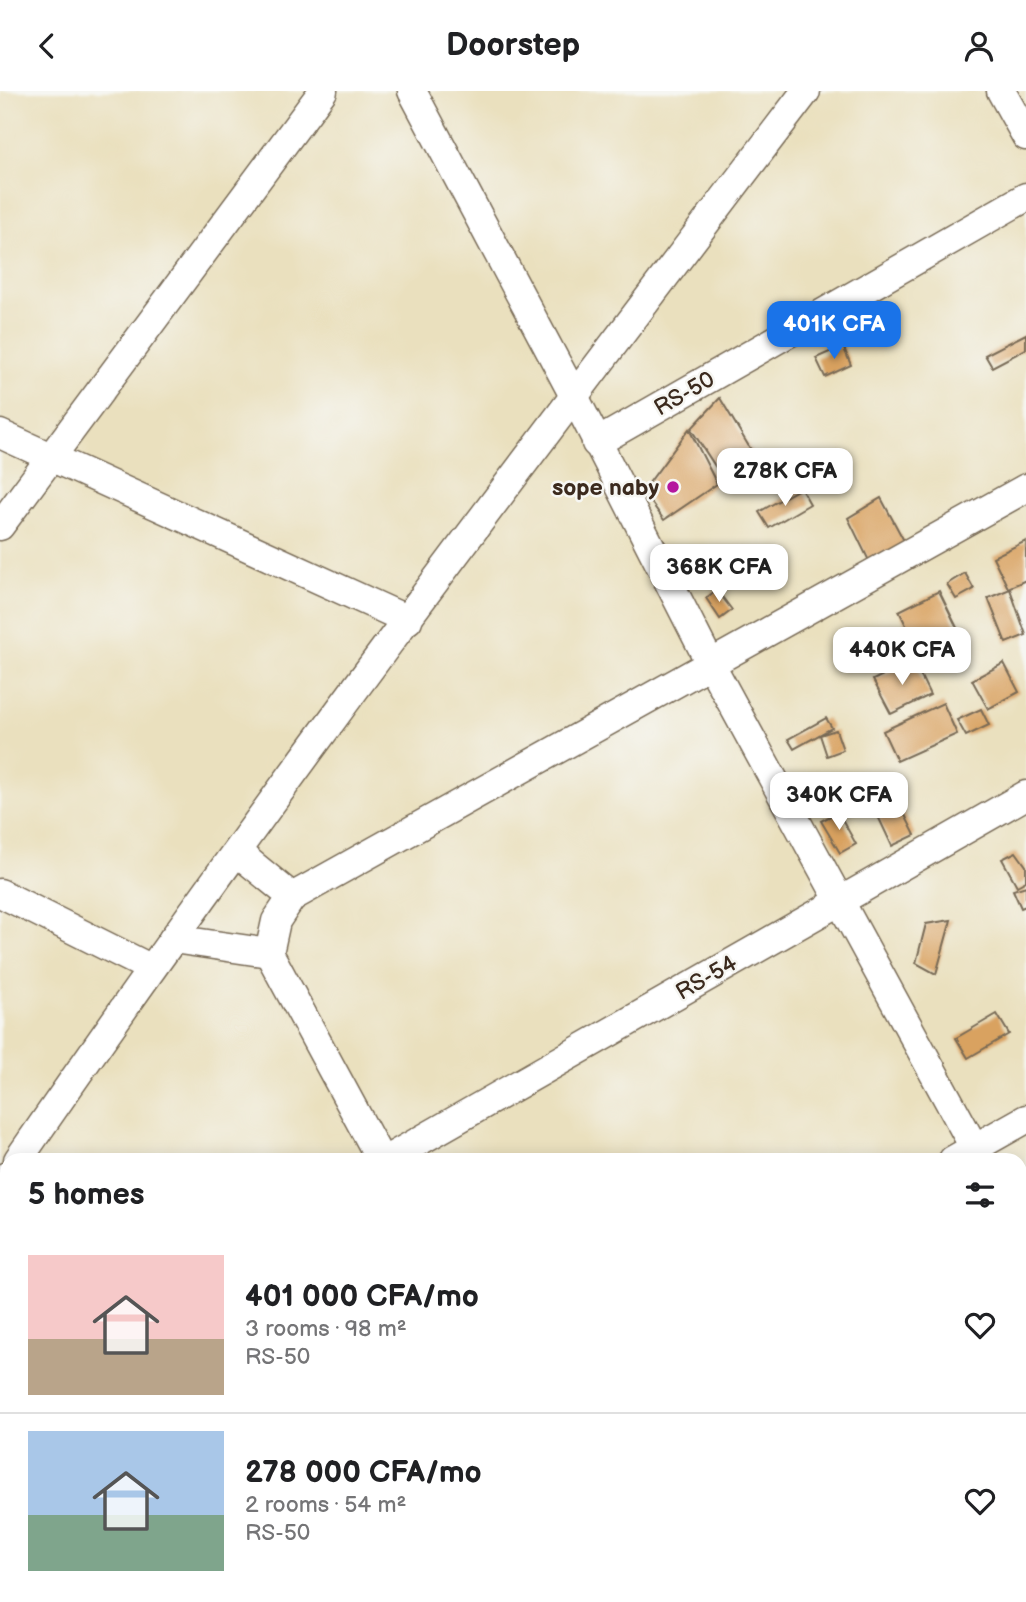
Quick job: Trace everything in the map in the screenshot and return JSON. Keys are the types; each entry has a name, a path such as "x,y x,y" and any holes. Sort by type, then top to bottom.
{"street":[{"path":"0,526 323,91"},
{"path":"412,91 574,395 596,443 710,663 840,901 967,1153"},
{"path":"23,1153 150,968 574,395 806,91"},
{"path":"1001,91 1026,136"},
{"name":"RS-50","path":"596,443 1026,197"},
{"path":"0,434 408,620"},
{"path":"379,1153 269,953 276,921 292,897 1026,488"},
{"name":"RS-54","path":"395,1153 1026,795"},
{"path":"237,852 292,897"},
{"path":"0,893 150,968"},
{"path":"173,939 269,953"},
{"path":"974,1153 1026,1119"}],"building":[{"path":"1026,334 1026,349 992,367 985,355"},
{"path":"843,346 851,365 825,377 816,358"},
{"path":"720,398 757,460 728,479 720,467 717,469 691,429"},
{"path":"689,429 717,484 664,520 643,491"},
{"path":"801,488 810,504 769,528 759,512"},
{"path":"881,498 910,552 873,569 848,518"},
{"path":"1026,541 1026,580 1008,588 993,557"},
{"path":"965,573 974,589 956,599 947,584"},
{"path":"1010,589 1026,635 1006,643 988,598"},
{"path":"717,590 732,610 720,619 706,598"},
{"path":"939,591 964,642 924,662 899,611"},
{"path":"913,660 930,695 891,714 873,680"},
{"path":"1004,663 1019,692 988,709 972,680"},
{"path":"943,703 957,734 897,761 883,731"},
{"path":"981,709 989,725 966,736 957,720"},
{"path":"826,718 832,728 794,749 788,739"},
{"path":"836,730 843,750 827,756 820,735"},
{"path":"891,787 915,835 892,846 869,797"},
{"path":"838,812 856,844 840,853 821,821"},
{"path":"1016,852 1026,866 1026,881 1017,886 1002,859"},
{"path":"1026,886 1026,906 1021,908 1013,890"},
{"path":"951,920 936,974 916,963 926,924"},
{"path":"997,1014 1009,1034 968,1058 956,1038"}],"place":[{"name":"sope naby","path":"673,487"}]}
